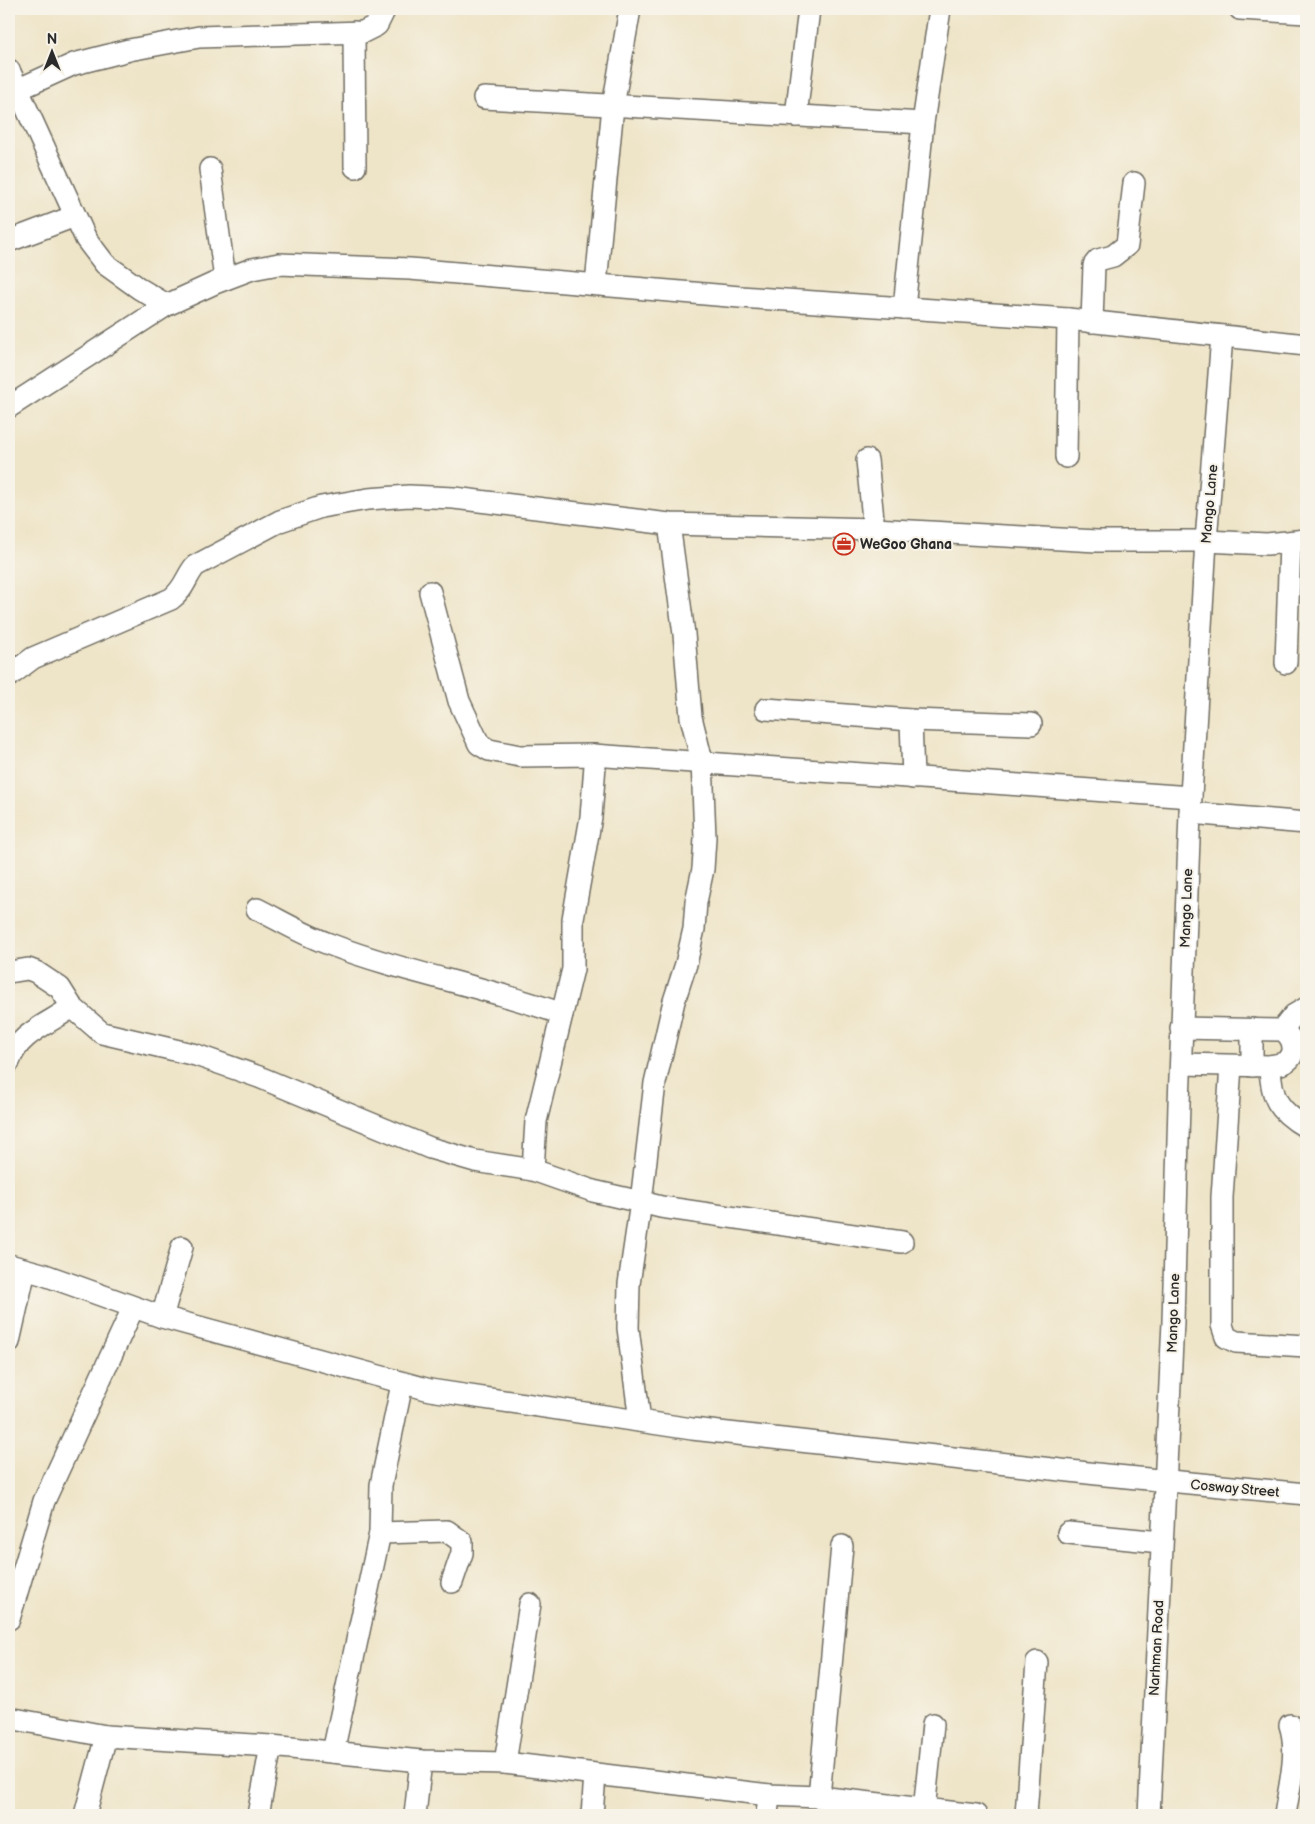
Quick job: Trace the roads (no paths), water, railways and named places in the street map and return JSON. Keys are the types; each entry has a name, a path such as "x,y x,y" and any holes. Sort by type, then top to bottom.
{"street":[{"path":"17,90 74,64 129,50 199,37 364,32 377,25 384,9"},
{"path":"596,284 613,106 630,9"},
{"path":"796,116 809,9"},
{"path":"904,308 923,123 940,9"},
{"path":"1240,9 1306,14"},
{"path":"354,32 355,167"},
{"path":"9,70 86,239 105,264 140,289 167,305"},
{"path":"484,98 923,123"},
{"path":"210,169 225,279"},
{"path":"1092,322 1094,266 1098,260 1113,256 1127,244 1134,183"},
{"path":"9,241 75,216"},
{"path":"9,407 167,305 252,269 279,264 410,269 1068,320 1306,345"},
{"path":"1066,457 1068,320"},
{"name":"Mango Lane","path":"1164,1481 1173,1322 1181,1028 1191,805 1206,541 1222,336"},
{"path":"867,460 874,529"},
{"path":"9,676 33,658 171,599 181,590 189,573 195,566 280,521 321,507 409,496 454,498 669,524 874,529 1097,541 1298,542 1286,663"},
{"path":"640,1421 628,1328 629,1284 655,1083 674,1001 688,955 703,869 705,809 702,761 691,717 684,634 669,524"},
{"path":"430,592 458,701 479,744 489,750 520,756 593,755 702,761 913,778 1191,805 1306,823"},
{"path":"766,709 910,720 1031,724"},
{"path":"910,720 913,778"},
{"path":"532,1170 536,1121 573,969 573,919 591,817 595,765 593,755"},
{"path":"257,909 327,944 364,956 515,997 562,1014"},
{"path":"9,972 28,969 36,972 60,988 72,1007 102,1033 196,1054 259,1077 430,1148 475,1161 532,1170 593,1191 661,1207 902,1242"},
{"path":"9,1062 12,1050 23,1037 51,1022 72,1007"},
{"path":"1282,1030 1294,1015 1306,1008"},
{"path":"1181,1028 1282,1030 1289,1034 1293,1044 1293,1054 1285,1063 1251,1066 1181,1064"},
{"path":"1252,1030 1251,1066 1224,1144 1222,1325 1226,1337 1236,1342 1306,1346"},
{"path":"1251,1066 1271,1083 1279,1106 1292,1119 1306,1127"},
{"path":"162,1317 182,1247"},
{"path":"9,1342 17,1267"},
{"name":"Cosway Street","path":"17,1267 42,1274 162,1317 402,1384 430,1390 692,1429 1164,1481 1306,1494"},
{"path":"9,1620 44,1501 133,1308"},
{"path":"333,1752 380,1533 381,1484 402,1384"},
{"name":"Narhman Road","path":"1149,1815 1164,1481"},
{"path":"380,1533 447,1531 454,1535 462,1542 462,1552 452,1582"},
{"path":"1068,1533 1161,1542"},
{"path":"819,1798 842,1546"},
{"path":"505,1764 530,1604"},
{"path":"1026,1815 1037,1662"},
{"path":"9,1718 106,1736 271,1746 421,1761 505,1764 595,1775 768,1805 819,1798 964,1815"},
{"path":"924,1810 933,1724"},
{"path":"1285,1815 1293,1750 1293,1735 1290,1725"},
{"path":"85,1815 106,1736"},
{"path":"258,1815 271,1746"},
{"path":"415,1815 421,1761"},
{"path":"592,1815 595,1775"}],"place":[{"name":"WeGoo Ghana","path":"844,544"}]}
